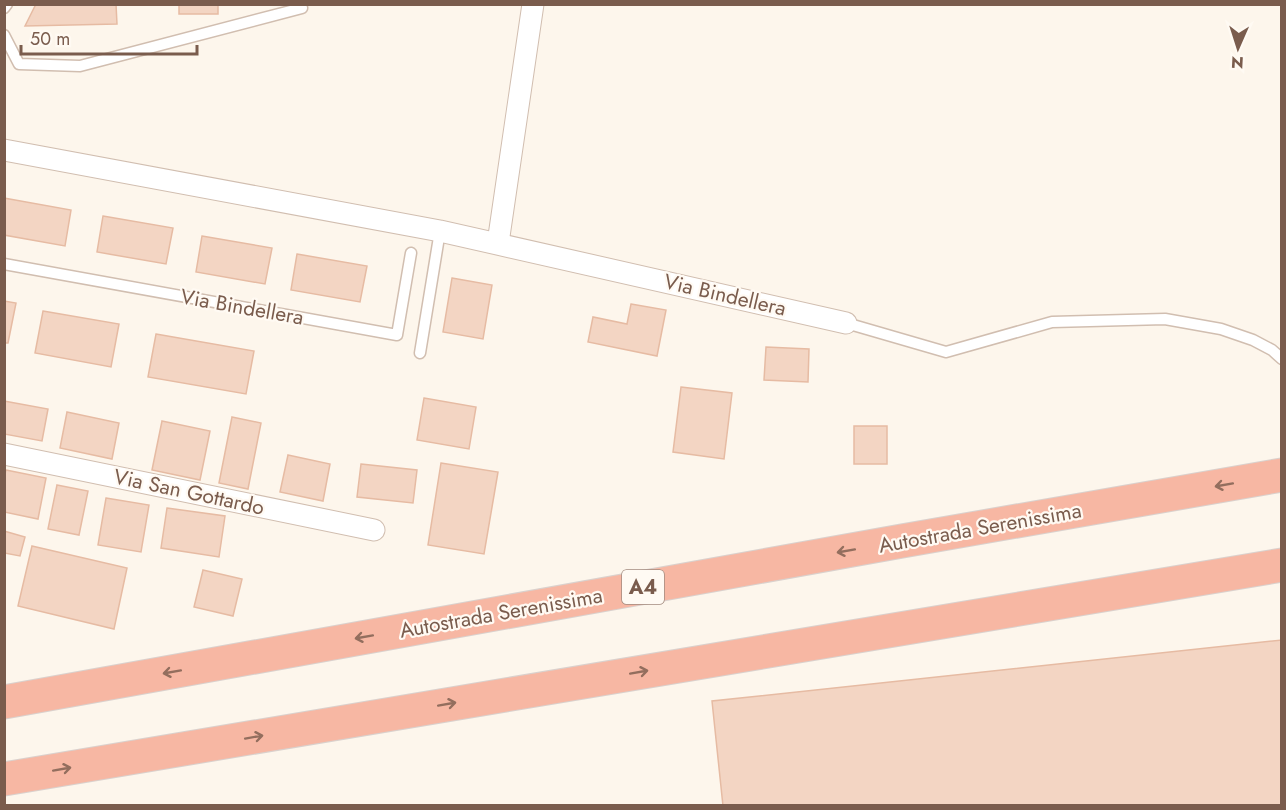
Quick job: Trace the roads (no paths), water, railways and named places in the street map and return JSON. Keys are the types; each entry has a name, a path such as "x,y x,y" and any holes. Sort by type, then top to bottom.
{"highway":[{"name":"Autostrada Serenissima","path":"4,702 1281,475"},
{"path":"4,779 1281,565"}],"street":[{"path":"498,243 533,4"},
{"name":"Via Bindellera","path":"4,150 440,231 846,323"},
{"name":"Via San Gottardo","path":"4,454 374,530"}],"lane":[{"path":"4,35 19,64 80,66 302,9"},
{"path":"420,353 440,231"},
{"name":"Via Bindellera","path":"4,264 398,335 411,253"},
{"path":"846,323 946,352 1052,322 1165,319 1232,332 1272,350 1281,359"}]}
